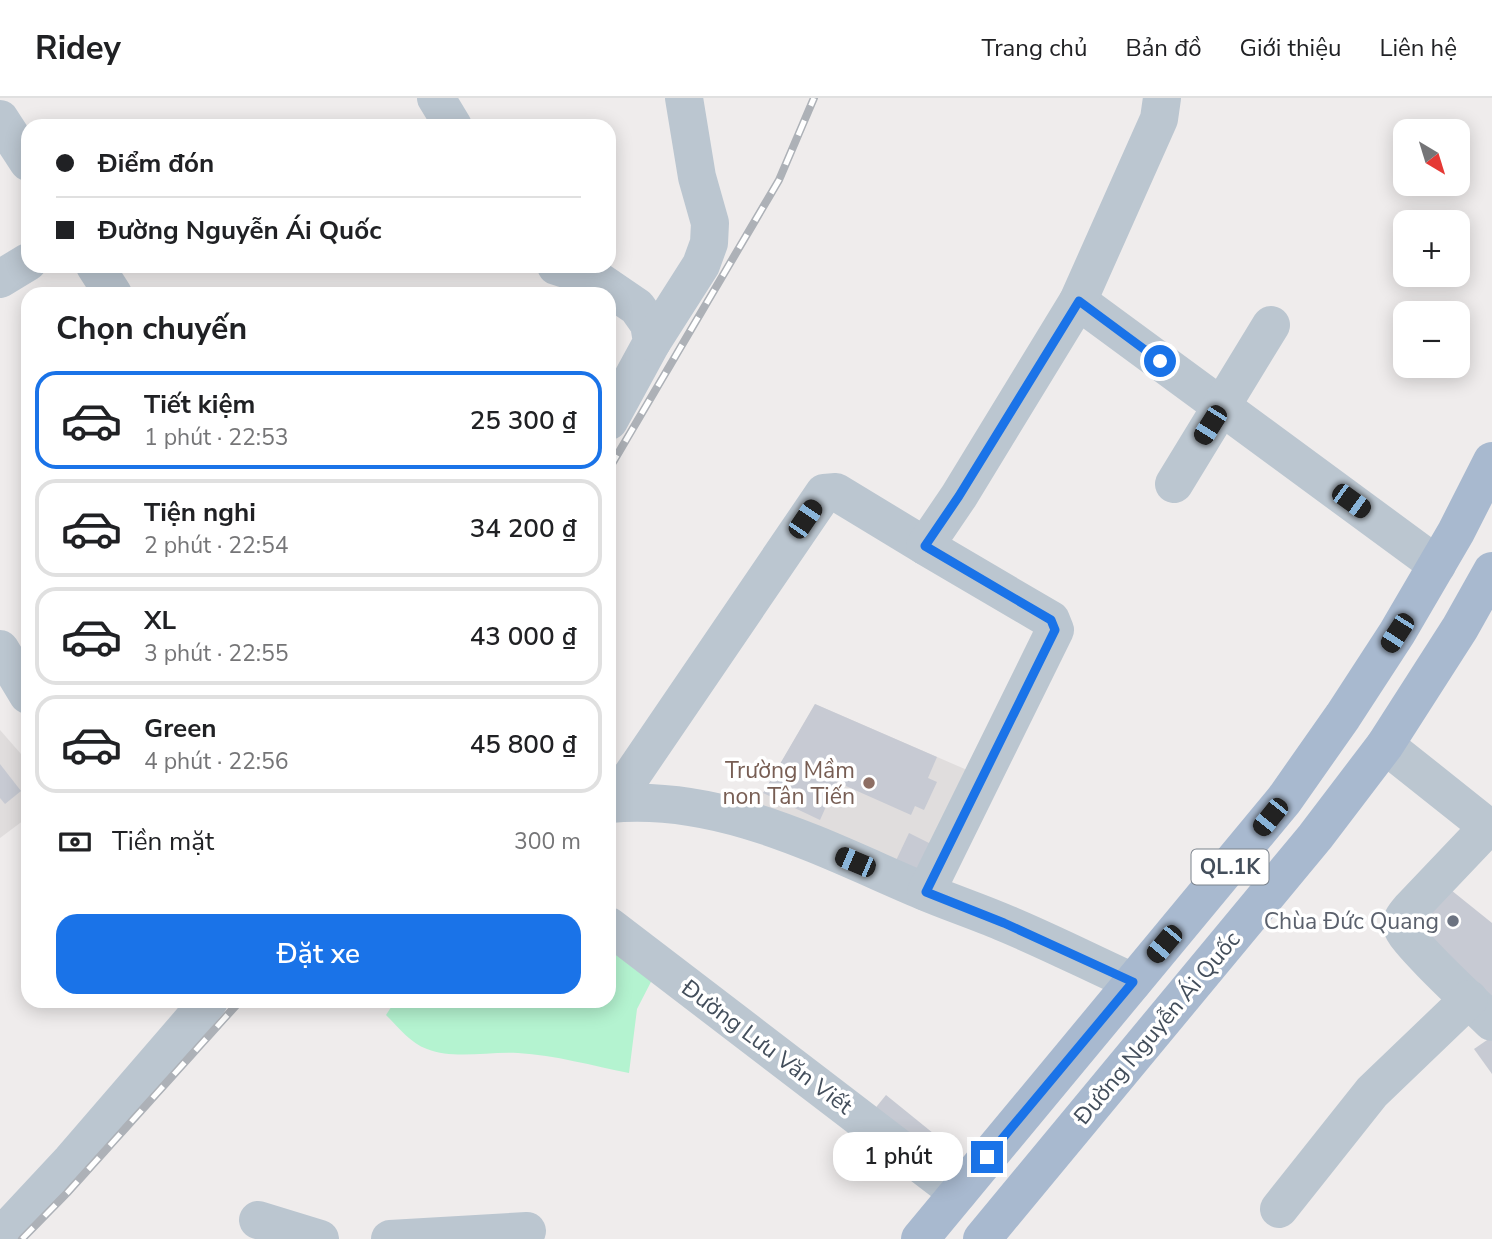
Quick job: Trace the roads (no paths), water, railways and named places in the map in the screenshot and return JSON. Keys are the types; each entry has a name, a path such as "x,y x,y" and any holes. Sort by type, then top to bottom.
{"main road":[{"name":"Đường Nguyễn Ái Quốc","path":"920,1239 1284,800 1397,633 1437,565 1492,461"},
{"name":"Đường Nguyễn Ái Quốc","path":"989,1231 1315,837 1385,745 1454,637 1492,571"},
{"path":"958,1193 989,1231"}],"street":[{"path":"436,98 449,119"},
{"path":"616,408 652,342 701,265 709,243 710,223 697,177 684,98"},
{"path":"925,546 959,496 1079,301 1159,118 1161,98"},
{"path":"0,119 21,151"},
{"path":"0,279 21,266"},
{"path":"578,273 596,279 608,287"},
{"path":"616,293 637,307 649,324 652,342"},
{"path":"1079,301 1437,565"},
{"path":"1174,484 1271,325"},
{"path":"616,797 824,493 836,492 1051,620 1055,630 926,892"},
{"path":"0,649 21,684"},
{"path":"1279,1209 1372,1092 1480,1011 1405,935 1401,926 1411,908 1488,827 1385,745"},
{"path":"616,804 686,806 746,819 784,832 1004,923 1133,982"},
{"name":"Đường Lưu Văn Viết","path":"616,931 958,1193"},
{"path":"0,1237 71,1161 203,1008"},
{"path":"258,1220 320,1239"},
{"path":"390,1239 527,1231"}],"railway":[{"path":"616,457 779,180 814,98"},
{"path":"22,1239 234,1008"}],"place":[{"name":"Trường Mầm non Tân Tiến","path":"869,783"},
{"name":"Chùa Đức Quang","path":"1453,921"}]}
